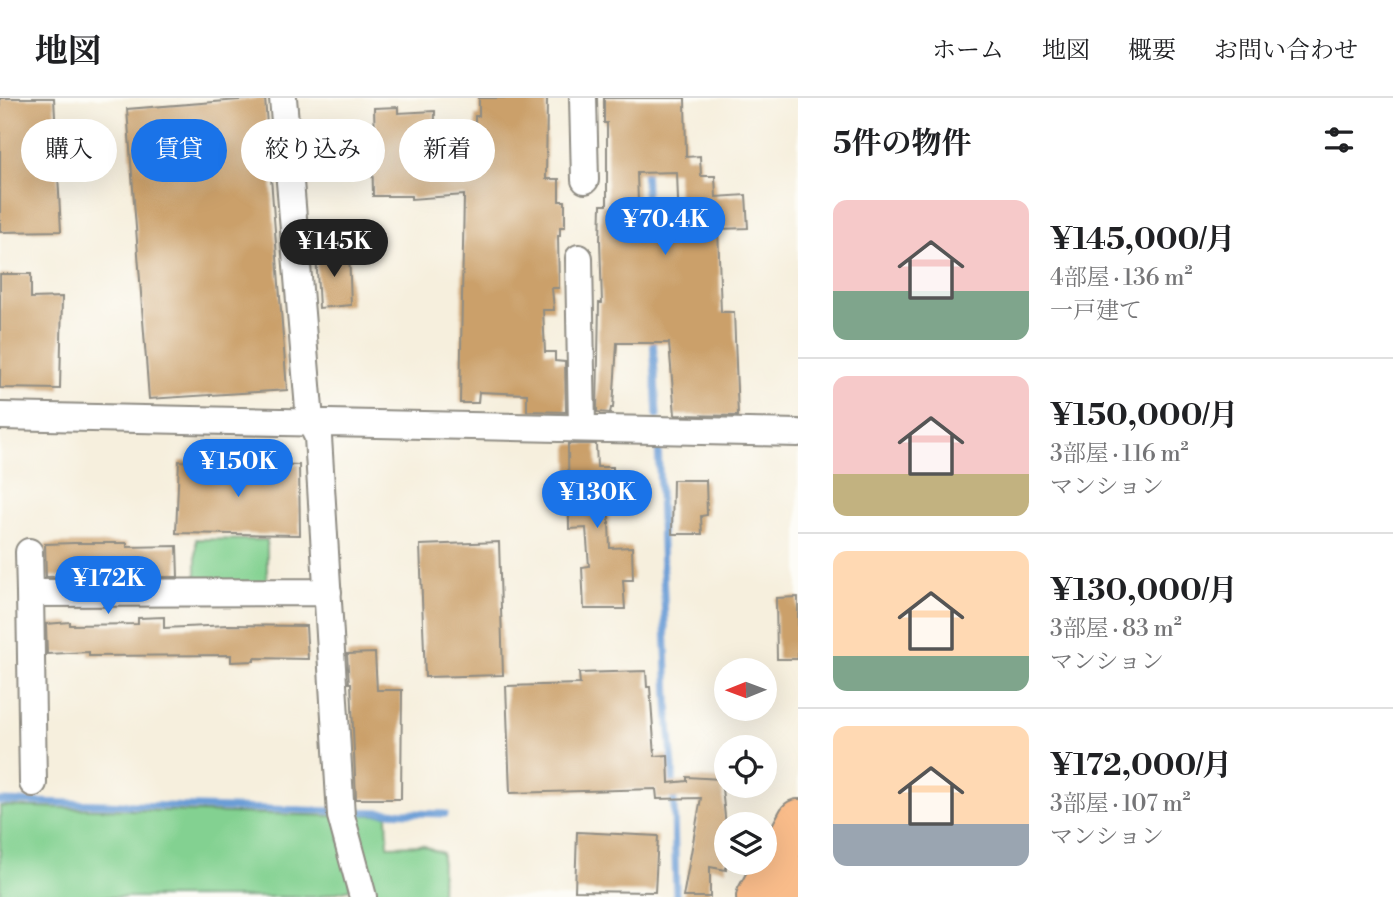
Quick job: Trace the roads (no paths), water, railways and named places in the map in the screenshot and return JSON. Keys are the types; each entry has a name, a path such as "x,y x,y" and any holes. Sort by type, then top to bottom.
{"highway":[{"path":"756,897 798,819"},
{"path":"787,897 798,876"}],"street":[{"path":"283,98 310,421 318,438 341,811 363,897"},
{"path":"583,98 585,180"},
{"path":"579,258 582,428"},
{"path":"0,416 798,433"},
{"path":"29,552 33,783"},
{"path":"30,593 328,592"}],"waterway":[{"path":"645,165 648,237"},
{"path":"653,336 657,416"},
{"path":"658,442 673,767 676,897"},
{"path":"0,801 335,811"},
{"path":"347,811 445,814"}]}
